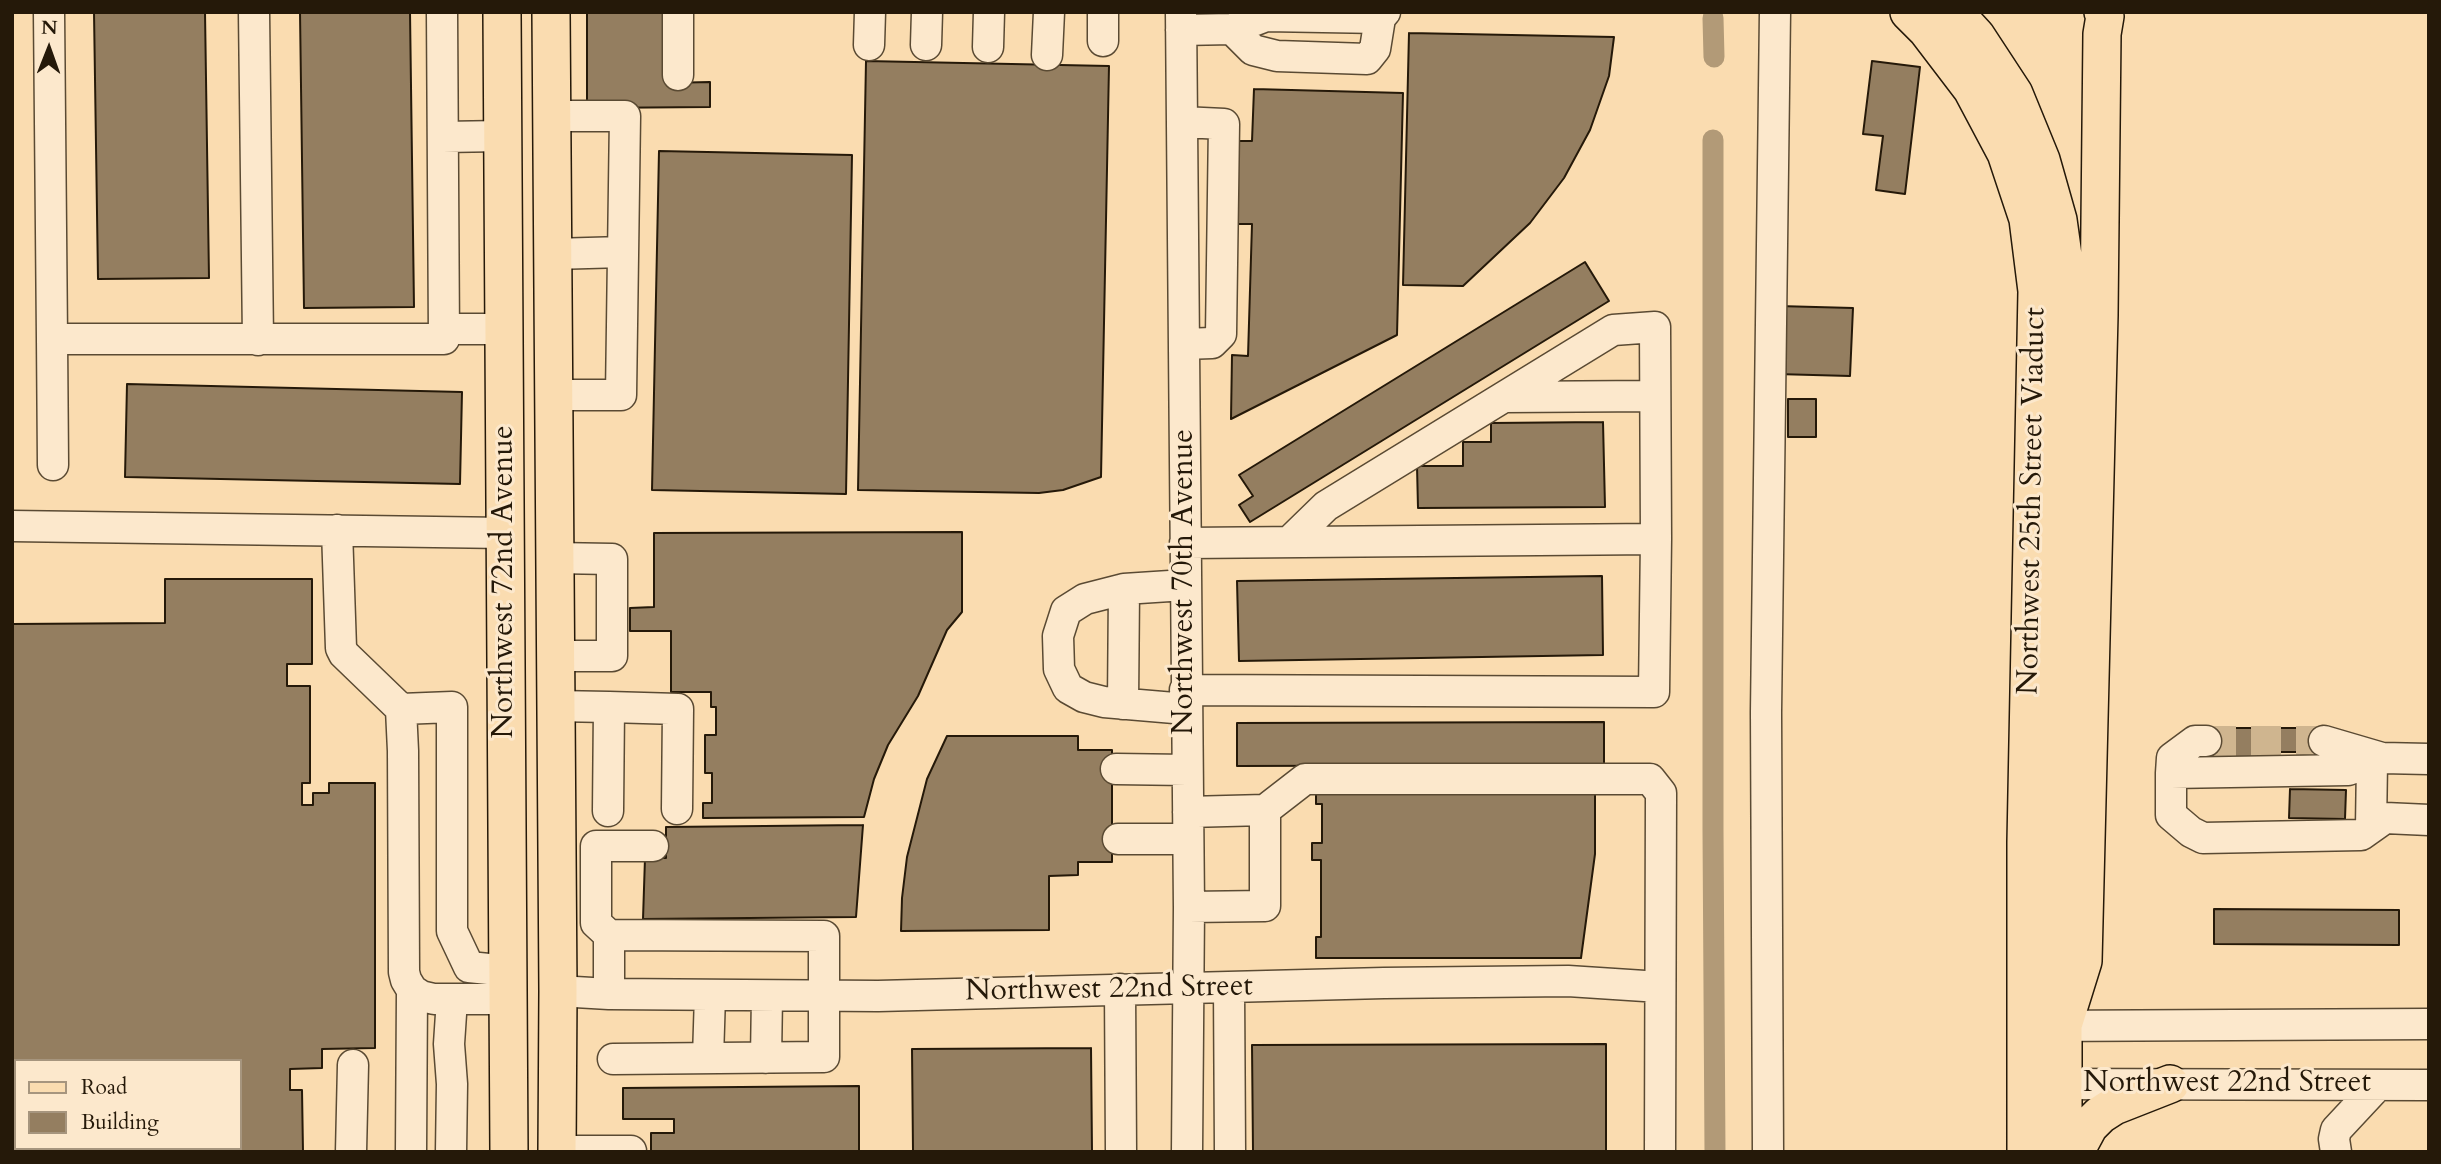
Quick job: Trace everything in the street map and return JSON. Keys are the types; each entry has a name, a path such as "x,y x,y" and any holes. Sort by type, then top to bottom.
{"main road":[{"name":"Northwest 72nd Avenue","path":"502,12 509,1152"},
{"name":"Northwest 72nd Avenue","path":"551,12 558,991 556,1151"},
{"name":"Northwest 25th Street Viaduct","path":"1909,12 1927,30 1972,89 2006,153 2028,219 2037,291 2026,842 2026,1026"},
{"name":"Northwest 25th Street Viaduct","path":"1954,12 1976,36 2014,94 2041,160 2058,220 2064,260 2067,309 2050,960 2063,1026"},
{"path":"2063,1152 2063,1026 2083,961 2099,315 2102,34 2107,13"},
{"path":"504,329 523,334 540,348 553,384"},
{"path":"505,533 525,542 555,574"},
{"path":"509,987 558,991"},
{"path":"2026,1026 2026,1152"},
{"path":"2075,1152 2089,1126 2100,1115 2170,1084"}],"street":[{"path":"49,12 52,465"},
{"path":"254,12 258,340"},
{"path":"52,339 444,339 442,12"},
{"path":"678,12 678,75"},
{"path":"869,45 870,12"},
{"path":"926,45 927,12"},
{"path":"988,47 989,12"},
{"path":"1047,55 1048,12"},
{"path":"1768,1152 1766,698 1775,12"},
{"path":"1181,21 1231,29 1266,16 1382,15 1375,49 1367,59 1277,56 1253,50 1231,29"},
{"name":"Northwest 70th Avenue","path":"1181,21 1189,907 1187,1152"},
{"path":"552,116 625,116 621,395 553,384"},
{"path":"1182,122 1224,124 1221,334 1212,344 1184,344"},
{"path":"443,136 502,136"},
{"path":"553,254 623,252"},
{"path":"1185,586 1124,589 1085,599 1066,611 1058,636 1059,669 1068,688 1084,698 1123,704 1186,700 1654,692 1655,327 1613,330 1326,506 1289,542"},
{"path":"443,329 504,329"},
{"path":"1504,397 1655,396"},
{"path":"12,526 505,533"},
{"path":"337,530 341,648 401,709 404,972 412,990 411,1152"},
{"path":"1185,542 1656,539"},
{"path":"555,574 612,559 612,656 555,656"},
{"path":"1123,704 1124,589"},
{"path":"555,706 678,709 677,809"},
{"path":"401,709 452,707 453,933 469,967 509,987"},
{"path":"608,811 609,708"},
{"path":"2206,741 2194,741 2172,758 2171,773 2171,815 2191,832 2203,838 2361,835 2385,818 2429,820"},
{"path":"2325,741 2377,760"},
{"path":"2171,773 2348,770 2377,760 2429,759"},
{"path":"2371,827 2377,760"},
{"path":"1116,769 1187,769"},
{"path":"1118,839 1265,810 1305,779 1650,779 1661,793 1660,1152"},
{"path":"1189,907 1265,906 1265,810"},
{"path":"556,846 653,846"},
{"path":"596,846 596,923 609,935 824,936 824,1057 614,1059"},
{"path":"404,934 453,933"},
{"path":"609,935 609,995"},
{"name":"Northwest 22nd Street","path":"558,991 609,995 822,996 1568,981 1660,987"},
{"path":"412,990 421,996 452,999 509,987"},
{"path":"1230,987 1230,1152"},
{"path":"1120,989 1121,1152"},
{"path":"708,1058 710,995"},
{"path":"766,1058 767,996"},
{"path":"451,1152 452,1084 449,1044 452,999"},
{"name":"Northwest 22nd Street","path":"2026,1026 2429,1024"},
{"path":"412,1045 425,1042 449,1044"},
{"path":"351,1152 353,1065"},
{"name":"Northwest 22nd Street","path":"2026,1084 2429,1085"},
{"path":"2336,1152 2336,1130 2378,1085"},
{"path":"556,1151 631,1150"}],"building":[{"path":"94,12 205,12 209,278 98,279"},
{"path":"300,12 410,12 414,307 304,308"},
{"path":"587,12 666,12 666,83 710,82 710,107 587,108"},
{"path":"1409,33 1614,37 1609,76 1590,130 1564,178 1530,223 1463,286 1403,285"},
{"path":"866,61 1109,66 1101,477 1063,490 1039,493 858,490"},
{"path":"1872,61 1920,67 1905,194 1876,190 1883,136 1863,134"},
{"path":"1254,89 1403,93 1397,335 1231,419 1232,355 1248,356 1252,224 1232,224 1234,141 1252,141"},
{"path":"659,151 852,155 846,494 652,490"},
{"path":"1585,262 1609,301 1250,522 1239,505 1253,496 1239,475"},
{"path":"1778,306 1853,308 1850,376 1776,374"},
{"path":"127,384 462,392 460,484 125,477"},
{"path":"1788,399 1816,399 1816,437 1788,437"},
{"path":"1603,422 1605,507 1418,508 1417,466 1463,466 1463,442 1491,442 1491,423"},
{"path":"962,532 962,612 947,630 918,696 888,745 874,779 864,817 703,818 703,803 712,803 712,773 705,773 705,735 716,735 716,707 711,707 711,692 671,692 671,631 630,631 630,608 654,607 654,533"},
{"path":"1602,576 1603,655 1239,661 1237,581"},
{"path":"165,579 312,579 312,664 287,664 287,686 310,686 310,783 302,783 302,805 313,805 313,793 329,793 329,783 375,783 375,1048 322,1049 322,1068 290,1069 290,1090 302,1090 303,1152 100,1152 242,1150 242,1059 14,1059 12,1133 12,624 165,623"},
{"path":"1604,722 1604,765 1237,766 1237,723"},
{"path":"2210,728 2324,728 2325,752 2276,752 2276,761 2210,761"},
{"path":"947,736 1078,736 1078,750 1112,750 1112,862 1078,862 1078,875 1049,876 1049,930 901,931 907,857 927,779"},
{"path":"1316,785 1595,785 1595,854 1581,958 1316,958 1316,937 1321,937 1321,860 1312,860 1312,843 1322,843 1322,804 1316,804"},
{"path":"2290,789 2346,790 2345,819 2289,818"},
{"path":"863,825 856,917 643,919 645,858 666,858 666,827"},
{"path":"2214,909 2399,910 2399,945 2214,944"},
{"path":"1606,1044 1606,1152 1253,1152 1252,1045"},
{"path":"1091,1048 1092,1152 913,1152 912,1049"},
{"path":"859,1086 859,1152 651,1152 651,1133 674,1133 674,1119 623,1119 623,1088"}],"waterway":[{"path":"1713,18 1714,57"},
{"path":"1713,140 1715,1152"}],"tunnel":[{"path":"2206,741 2324,741"}]}
